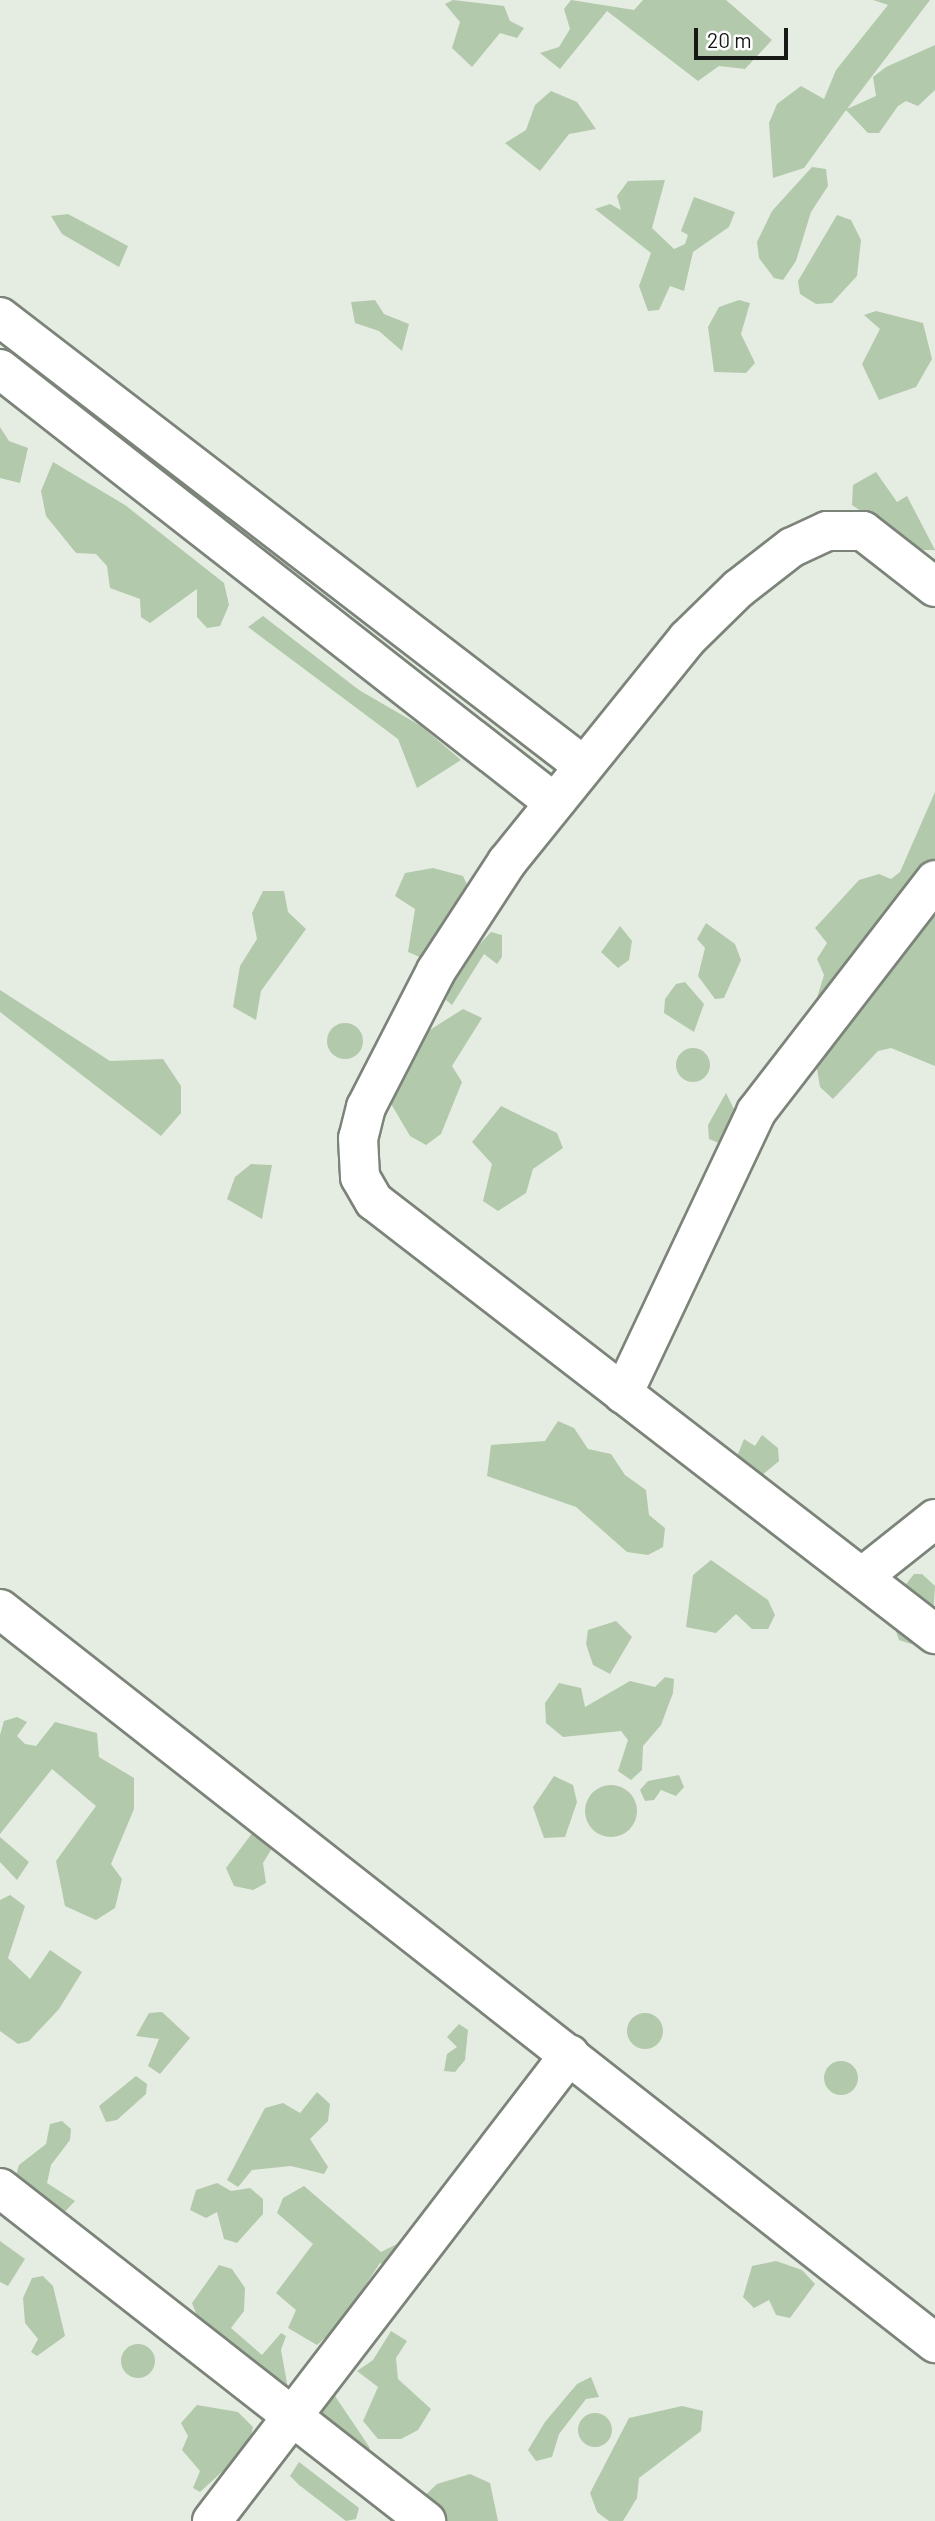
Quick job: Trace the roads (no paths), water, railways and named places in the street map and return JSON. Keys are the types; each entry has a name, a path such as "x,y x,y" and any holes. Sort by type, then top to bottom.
{"street":[{"path":"0,317 581,764"},
{"path":"0,369 552,801"},
{"path":"44,404 71,371"},
{"path":"935,587 863,531 827,531 792,547 687,639 552,801 436,971 372,1095 358,1138 360,1177 374,1201 935,1634"},
{"path":"463,732 491,695"},
{"path":"624,1394 757,1112 935,880"},
{"path":"862,1577 935,1519"},
{"path":"0,1609 935,2343"},
{"path":"212,2521 570,2054"},
{"path":"0,2188 426,2521"}]}
